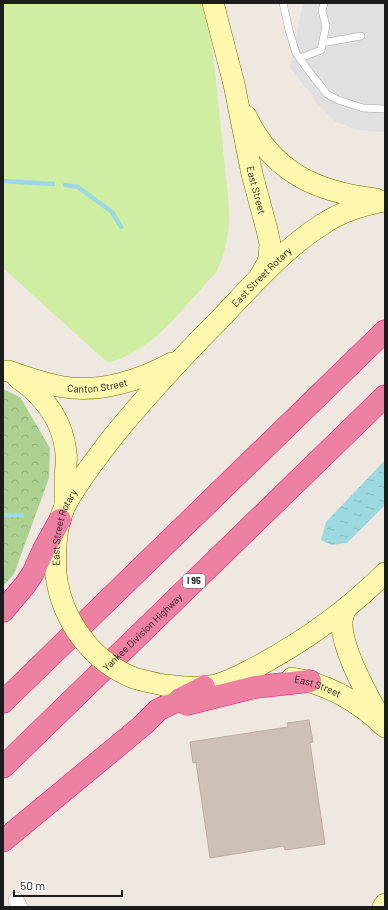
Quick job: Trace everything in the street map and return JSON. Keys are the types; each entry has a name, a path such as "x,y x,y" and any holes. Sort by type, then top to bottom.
{"highway":[{"path":"3,702 385,331"},
{"name":"Yankee Division Highway","path":"3,767 385,396"},
{"path":"3,611 33,573 62,513"},
{"path":"142,725 172,709 193,702 256,687 310,681"},
{"path":"3,841 158,710 210,686"}],"main road":[{"name":"East Street","path":"213,3 238,99 261,142 271,154 290,170 312,184 328,190 356,197 385,201"},
{"name":"East Street","path":"234,84 252,174 270,244 267,264 248,290"},
{"name":"East Street Rotary","path":"385,201 353,209 323,223 302,238 248,290 183,357 137,408 95,460 76,487 62,513 56,535 55,555 59,594 65,611 75,629 94,652 113,667 133,677 164,685 188,688 210,686 248,671 279,654 312,633 346,608 385,573"},
{"name":"Canton Street","path":"6,369 37,381 64,387 94,388 138,378 158,371 183,357"},
{"name":"Canton Street","path":"6,369 40,396 53,413 61,428 65,442 66,455 62,513"},
{"name":"East Street","path":"346,608 342,621 346,646 371,701 385,726"},
{"name":"East Street","path":"210,686 242,679 262,677 290,678 310,681 330,688 361,706 385,726"}],"lane":[{"path":"283,3 296,53 327,94 338,100 363,108 385,109"},
{"path":"300,58 321,50 326,26 322,11 324,3"},
{"path":"322,43 361,36"}],"green space":[{"path":"3,3 202,3 211,42 215,71 229,206 229,223 225,250 215,274 167,326 141,348 108,363 3,268"},
{"path":"3,389 20,397 50,448 49,478 14,574 3,586"}],"shaded area":[{"path":"303,3 385,3 385,132 357,130 336,122 319,105 290,67"}],"water":[{"path":"385,460 385,505 347,543 331,545 321,540 326,522"}],"building":[{"path":"309,720 313,742 310,743 325,844 285,850 284,846 210,858 196,762 193,763 190,742 288,727 287,723"}],"waterway":[{"path":"3,181 53,184"},
{"path":"65,185 78,187 112,212 121,227"},
{"path":"3,515 22,515"}]}
